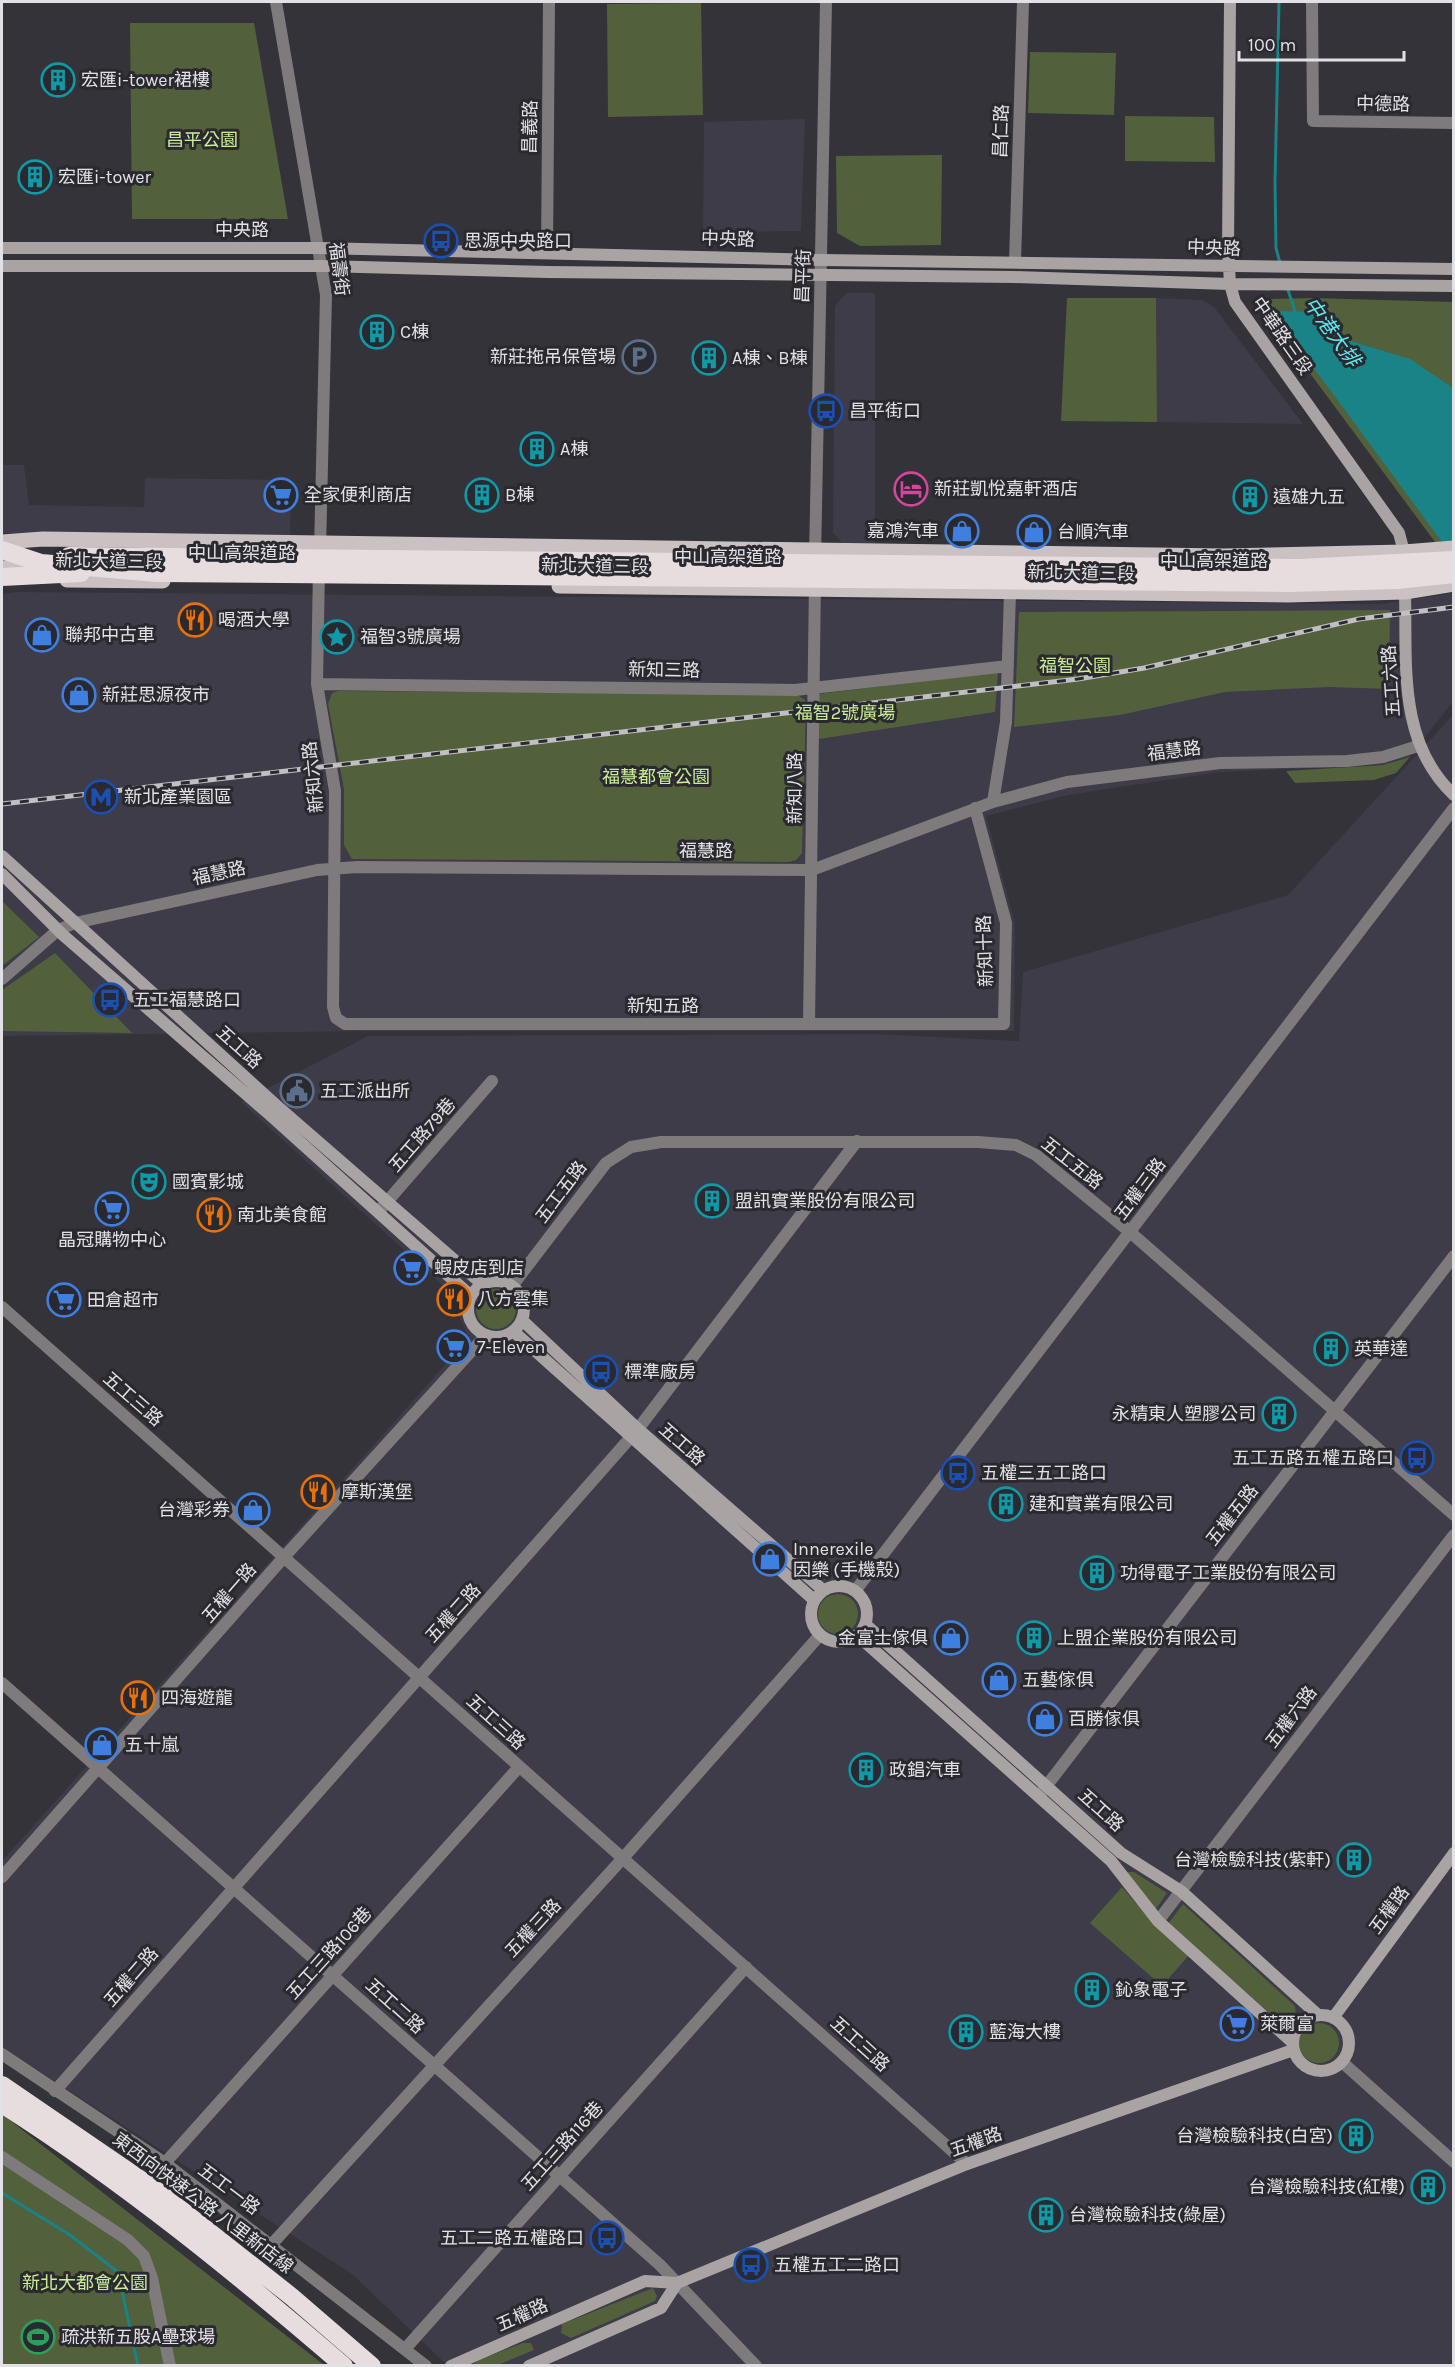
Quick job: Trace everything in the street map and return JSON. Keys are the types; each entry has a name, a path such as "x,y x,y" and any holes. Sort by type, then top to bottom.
{"highway":[{"path":"2,550 41,564 157,573"},
{"name":"中山高架道路","path":"2,558 48,556 1300,568 1451,562"},
{"name":"中山高架道路","path":"2,578 35,574 157,573 1289,583 1397,580 1451,562"},
{"name":"東西向快速公路 八里新店線","path":"2,2085 160,2193 284,2290 372,2366"},
{"name":"東西向快速公路 八里新店線","path":"2,2104 71,2150 159,2215 344,2366"}],"main road":[{"name":"新北大道三段","path":"2,542 43,540 1224,556 1404,552 1451,562"},
{"name":"新北大道三段","path":"2,568 33,565 319,565 1333,574 1424,570 1451,562"},
{"name":"新北大道三段","path":"2,578 1276,595 1405,592 1454,584"}],"street":[{"name":"福壽街","path":"276,2 323,266 326,295 320,544"},
{"name":"昌義路","path":"547,252 549,2"},
{"name":"昌平街","path":"815,552 826,2"},
{"name":"昌仁路","path":"1015,262 1023,2"},
{"name":"中華路三段","path":"1230,2 1229,266 1230,285 1235,302 1399,533 1404,552"},
{"name":"中德路","path":"1312,2 1313,121 1454,123"},
{"name":"中央路","path":"2,248 319,248 1305,269 1454,269"},
{"name":"中央路","path":"2,266 323,266 821,276 1014,277 1230,285 1454,286"},
{"name":"新知六路","path":"320,544 317,684 333,770 337,868 333,1007"},
{"name":"新知八路","path":"809,1024 815,552"},
{"name":"五工六路","path":"1404,552 1408,699 1411,723 1418,746 1429,766 1454,795"},
{"path":"993,802 1006,722 1010,592"},
{"name":"新知三路","path":"317,684 813,688 1008,666"},
{"name":"福慧路","path":"2,979 58,930 75,923 337,868 812,870 975,808 1067,782 1220,763 1347,761 1383,757 1418,746"},
{"name":"新知十路","path":"975,808 1006,923 1004,1024"},
{"name":"五權三路","path":"855,1591 1454,808"},
{"name":"五工路","path":"2,856 387,1202 482,1284"},
{"name":"五工路","path":"2,874 58,930 471,1296"},
{"name":"新知五路","path":"333,1007 340,1022 357,1025 1004,1024"},
{"name":"五工路79巷","path":"378,1212 492,1081"},
{"name":"五權二路","path":"55,2091 634,1433 857,1141"},
{"name":"五工五路","path":"512,1286 606,1163 631,1147 661,1142 978,1142 1016,1145 1036,1155 1130,1232 1454,1515"},
{"name":"五權五路","path":"1038,1797 1454,1256"},
{"path":"501,1281 512,1286 522,1298 522,1320 513,1331 503,1336 486,1335 470,1321 468,1307 471,1296 482,1284 501,1281"},
{"name":"五工三路","path":"2,1307 967,2164"},
{"name":"五工路","path":"522,1320 634,1433 813,1600"},
{"name":"五工路","path":"513,1331 823,1590"},
{"name":"五權一路","path":"2,1877 285,1557 486,1335"},
{"name":"五權六路","path":"1158,1921 1454,1535"},
{"path":"839,1585 855,1591 867,1610 865,1624 857,1635 838,1642 820,1635 812,1622 813,1600 823,1590 839,1585"},
{"name":"五工路","path":"865,1624 1121,1853 1181,1891 1318,2015"},
{"name":"五權三路","path":"272,2244 624,1857 820,1635"},
{"name":"五工路","path":"857,1635 1111,1861 1158,1921 1293,2046"},
{"name":"五工二路","path":"2,1683 677,2283 756,2366"},
{"name":"五工三路106巷","path":"165,2163 519,1767"},
{"name":"五權路","path":"1333,2018 1454,1852"},
{"name":"五工三路116巷","path":"405,2349 746,1967"},
{"path":"1318,2015 1333,2018 1344,2027 1349,2041 1342,2061 1329,2070 1314,2070 1301,2063 1293,2046 1294,2034 1303,2021 1318,2015"},
{"name":"五權路","path":"451,2366 645,2281 677,2283 967,2164 1293,2046"},
{"name":"五工一路","path":"2,2055 165,2163 426,2366"},
{"path":"1342,2061 1454,2162"},
{"path":"2,2157 128,2240 144,2256 152,2278 170,2366"},
{"path":"529,2366 661,2307 677,2283"}],"shaded area":[{"path":"805,119 801,231 703,232 704,122"},
{"path":"846,293 875,293 875,544 843,544 833,533 835,306"},
{"path":"1156,298 1202,300 1214,307 1303,424 1157,422"},
{"path":"2,465 24,465 29,505 144,507 145,478 291,480 290,537 2,533"},
{"path":"17,592 1380,604 1453,593 1453,701 1410,757 1383,765 1219,772 1068,795 986,816 1015,924 1014,1031 368,1031 2,1036 2,594"},
{"path":"1453,715 1453,2365 447,2365 352,2274 2,2047 2,1861 469,1338 459,1316 460,1301 241,1102 368,1036 876,1034 1019,1041 1023,972 1288,895"}],"green space":[{"path":"701,3 703,115 608,117 607,4"},
{"name":"昌平公園","path":"130,23 254,23 288,219 132,219"},
{"path":"1030,52 1116,53 1114,115 1028,113"},
{"path":"1125,116 1214,117 1215,162 1125,161"},
{"path":"942,155 941,245 860,246 837,233 836,156"},
{"path":"1067,298 1156,298 1157,422 1061,421"},
{"path":"1270,299 1453,302 1453,544 1438,546 1261,307"},
{"name":"福智公園","path":"1390,610 1389,689 1330,687 1225,692 1120,715 1014,727 1019,612"},
{"name":"福智2號廣場","path":"998,672 995,712 819,739 819,694"},
{"name":"福慧都會公園","path":"338,691 796,694 805,700 806,706 802,853 796,860 788,862 352,859 344,845 344,789 328,704 332,693"},
{"path":"1410,757 1396,773 1374,780 1295,783 1286,771 1383,765"},
{"path":"2,901 39,937 2,966"},
{"path":"55,953 132,1033 2,1031 2,990"},
{"path":"496,1289 504,1290 510,1295 515,1301 515,1317 510,1323 504,1328 496,1329 488,1328 482,1323 477,1317 476,1309 477,1301 482,1295 488,1290"},
{"path":"838,1594 846,1595 852,1600 857,1606 857,1622 852,1628 846,1633 838,1634 830,1633 824,1628 819,1622 818,1614 819,1606 824,1600 830,1595"},
{"path":"1127,1872 1134,1872 1167,1893 1156,1909 1154,1909"},
{"path":"1122,1887 1151,1921 1189,1955 1162,1986 1090,1923"},
{"path":"1183,1904 1295,2006 1296,2016 1292,2022 1280,2022 1168,1924"},
{"path":"1319,2023 1327,2024 1333,2029 1338,2035 1338,2051 1333,2057 1327,2062 1319,2063 1311,2062 1305,2057 1300,2051 1299,2043 1300,2035 1305,2029 1311,2024"},
{"name":"新北大都會公園","path":"2,2114 324,2365 2,2365"},
{"path":"653,2288 657,2296 655,2301 571,2338 561,2333 562,2324"},
{"path":"523,2343 531,2343 534,2350 498,2365 471,2366 478,2360"}],"water":[{"path":"1272,311 1316,312 1347,340 1410,359 1453,388 1453,557"}],"waterway":[{"name":"中港大排","path":"1279,2 1275,182 1276,248 1280,263"},
{"name":"中港大排","path":"1287,287 1296,314"},
{"path":"2,2193 70,2235 118,2272 138,2366"}],"railway":[{"path":"2,804 1078,679 1144,668 1359,619 1454,607"}],"place":[{"name":"宏匯i-tower裙樓","path":"58,80"},
{"name":"宏匯i-tower","path":"35,177"},
{"name":"思源中央路口","path":"441,241"},
{"name":"C棟","path":"377,332"},
{"name":"新莊拖吊保管場","path":"639,357"},
{"name":"A棟、B棟","path":"709,358"},
{"name":"昌平街口","path":"826,411"},
{"name":"A棟","path":"537,449"},
{"name":"新莊凱悅嘉軒酒店","path":"911,489"},
{"name":"全家便利商店","path":"281,495"},
{"name":"B棟","path":"482,495"},
{"name":"遠雄九五","path":"1250,497"},
{"name":"嘉鴻汽車","path":"962,531"},
{"name":"台順汽車","path":"1034,532"},
{"name":"喝酒大學","path":"195,620"},
{"name":"聯邦中古車","path":"42,635"},
{"name":"福智3號廣場","path":"337,637"},
{"name":"新莊思源夜市","path":"79,695"},
{"name":"新北產業園區","path":"101,797"},
{"name":"五工福慧路口","path":"110,1000"},
{"name":"五工派出所","path":"297,1091"},
{"name":"國賓影城","path":"149,1182"},
{"name":"盟訊實業股份有限公司","path":"712,1201"},
{"name":"晶冠購物中心","path":"112,1209"},
{"name":"南北美食館","path":"214,1215"},
{"name":"蝦皮店到店","path":"411,1268"},
{"name":"八方雲集","path":"454,1299"},
{"name":"田倉超市","path":"64,1300"},
{"name":"7-Eleven","path":"454,1347"},
{"name":"英華達","path":"1331,1349"},
{"name":"標準廠房","path":"601,1372"},
{"name":"永精東人塑膠公司","path":"1279,1414"},
{"name":"五工五路五權五路口","path":"1417,1458"},
{"name":"五權三五工路口","path":"958,1473"},
{"name":"摩斯漢堡","path":"318,1492"},
{"name":"建和實業有限公司","path":"1006,1504"},
{"name":"台灣彩券","path":"253,1510"},
{"name":"Innerexile 因樂 (手機殼)","path":"770,1559"},
{"name":"功得電子工業股份有限公司","path":"1097,1573"},
{"name":"金富士傢俱","path":"951,1638"},
{"name":"上盟企業股份有限公司","path":"1034,1638"},
{"name":"五藝傢俱","path":"999,1680"},
{"name":"四海遊龍","path":"138,1698"},
{"name":"百勝傢俱","path":"1045,1719"},
{"name":"五十嵐","path":"102,1745"},
{"name":"政錩汽車","path":"866,1770"},
{"name":"台灣檢驗科技(紫軒)","path":"1354,1860"},
{"name":"鈊象電子","path":"1092,1990"},
{"name":"萊爾富","path":"1237,2024"},
{"name":"藍海大樓","path":"966,2032"},
{"name":"台灣檢驗科技(白宮)","path":"1356,2136"},
{"name":"台灣檢驗科技(紅樓)","path":"1428,2187"},
{"name":"台灣檢驗科技(綠屋)","path":"1046,2215"},
{"name":"五工二路五權路口","path":"607,2238"},
{"name":"五權五工二路口","path":"751,2265"},
{"name":"疏洪新五股A壘球場","path":"38,2337"}]}
